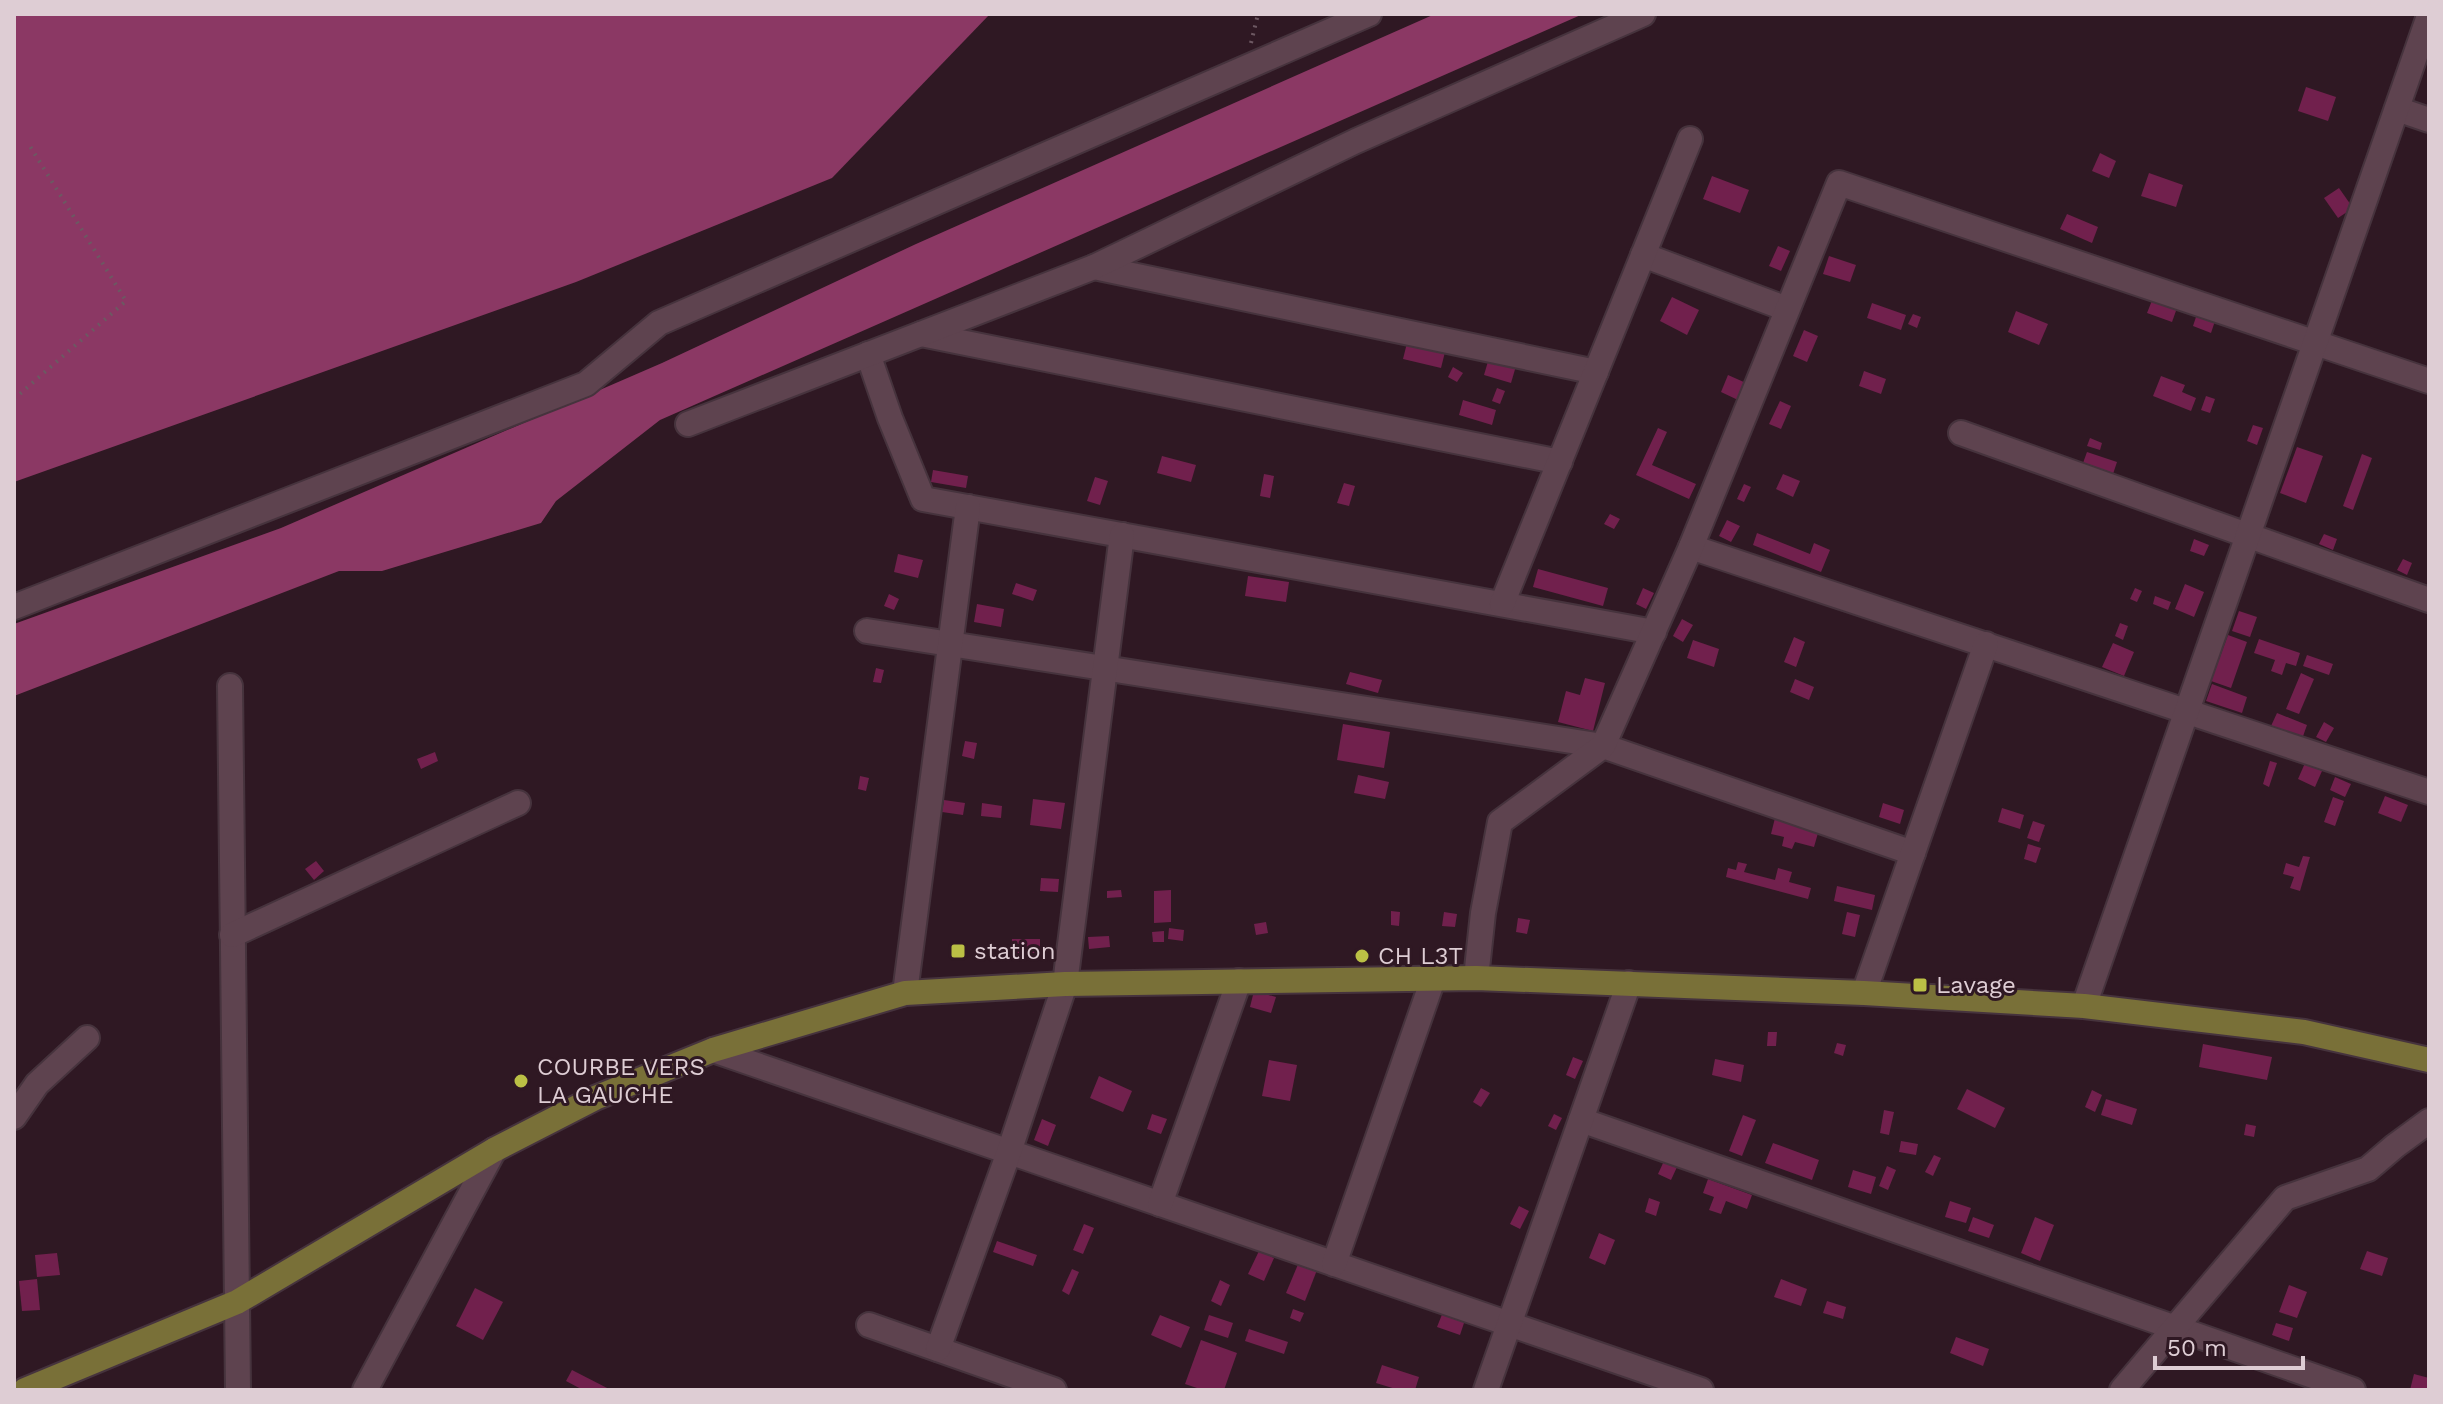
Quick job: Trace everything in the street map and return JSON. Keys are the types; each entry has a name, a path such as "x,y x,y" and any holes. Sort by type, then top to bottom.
{"main road":[{"path":"25,1390 237,1302 494,1150 595,1098 713,1050 905,993 1065,984 1476,978 1864,993 2084,1006 2304,1032 2429,1060"}],"street":[{"path":"14,607 586,384 659,323 1369,14"},
{"path":"688,424 1094,267 1356,141 1643,14"},
{"path":"2084,1006 2429,16"},
{"path":"2397,109 2429,120"},
{"path":"1502,604 1690,139"},
{"path":"1476,978 1483,913 1500,822 1603,746 1691,547 1839,183 2429,381"},
{"path":"1643,255 1787,309"},
{"path":"1094,267 1596,372"},
{"path":"921,334 1560,462"},
{"path":"868,354 923,499 1654,632"},
{"path":"1961,433 2429,600"},
{"path":"905,993 968,507"},
{"path":"938,1349 1065,984 1122,535"},
{"path":"1691,547 2429,792"},
{"path":"867,631 1603,746 1913,853"},
{"path":"1864,993 1986,644"},
{"path":"230,686 238,1390"},
{"path":"232,935 518,803"},
{"path":"1334,1264 1433,979"},
{"path":"1160,1204 1239,981"},
{"path":"1486,1390 1629,983"},
{"path":"14,1117 37,1084 87,1038"},
{"path":"713,1050 1701,1390"},
{"path":"1581,1120 2353,1390"},
{"path":"2122,1390 2285,1198 2368,1169 2429,1121"},
{"path":"365,1390 494,1150"},
{"path":"869,1325 1054,1390"}],"path":[{"path":"14,399 126,301 28,143"}],"shaded area":[{"path":"14,14 990,14 832,178 576,282 14,482"},
{"path":"1435,14 1583,14 660,420 556,501 541,523 382,571 339,571 14,696 14,624 281,528 662,363 916,244"}],"building":[{"path":"2306,87 2336,97 2328,121 2298,111"},
{"path":"2100,153 2116,161 2109,178 2092,171"},
{"path":"2149,173 2183,185 2176,207 2141,196"},
{"path":"1712,176 1749,190 1740,213 1703,199"},
{"path":"2339,188 2353,208 2338,218 2324,198"},
{"path":"2067,214 2098,227 2092,243 2060,229"},
{"path":"1778,246 1790,251 1781,271 1769,266"},
{"path":"1829,256 1856,265 1850,282 1823,274"},
{"path":"1672,297 1699,310 1687,335 1660,321"},
{"path":"2153,298 2177,308 2172,322 2147,313"},
{"path":"1872,303 1906,315 1901,330 1867,318"},
{"path":"2016,311 2048,324 2039,345 2008,332"},
{"path":"1913,314 1921,317 1917,328 1908,324"},
{"path":"2197,314 2215,321 2211,333 2193,326"},
{"path":"1804,330 1818,336 1807,362 1793,356"},
{"path":"1408,339 1446,348 1441,368 1403,359"},
{"path":"1489,358 1516,366 1511,383 1484,375"},
{"path":"1453,367 1463,373 1457,382 1448,377"},
{"path":"1864,371 1886,379 1881,394 1859,386"},
{"path":"1728,375 1746,383 1738,400 1721,392"},
{"path":"2161,376 2185,385 2182,392 2196,398 2191,411 2153,396"},
{"path":"1497,388 1505,391 1500,404 1492,401"},
{"path":"2206,396 2215,399 2210,413 2201,410"},
{"path":"1463,400 1496,410 1492,425 1459,415"},
{"path":"1780,401 1791,406 1781,429 1769,424"},
{"path":"2253,425 2263,428 2257,445 2247,441"},
{"path":"1658,428 1667,432 1652,465 1696,484 1689,499 1636,475"},
{"path":"2090,438 2102,443 2100,450 2087,446"},
{"path":"2297,447 2323,456 2306,503 2280,493"},
{"path":"2087,452 2117,462 2113,474 2083,463"},
{"path":"2362,454 2372,458 2353,510 2343,506"},
{"path":"1162,456 1196,465 1191,482 1157,473"},
{"path":"933,470 968,476 966,488 931,482"},
{"path":"1264,474 1274,476 1270,498 1260,496"},
{"path":"1783,474 1800,481 1793,497 1776,489"},
{"path":"1095,477 1108,481 1100,505 1087,501"},
{"path":"1344,483 1355,486 1349,506 1337,503"},
{"path":"1744,484 1751,487 1744,502 1737,499"},
{"path":"1610,514 1620,519 1614,529 1604,524"},
{"path":"1727,520 1740,526 1731,542 1719,536"},
{"path":"1757,533 1810,554 1814,543 1830,550 1821,572 1753,545"},
{"path":"2324,534 2337,539 2333,550 2319,544"},
{"path":"2194,539 2209,545 2204,556 2190,551"},
{"path":"898,554 923,560 918,578 894,572"},
{"path":"2403,559 2412,563 2407,575 2397,570"},
{"path":"1538,569 1608,588 1603,606 1533,587"},
{"path":"1248,576 1289,582 1286,602 1245,596"},
{"path":"1016,583 1037,590 1033,601 1012,594"},
{"path":"2185,584 2204,592 2194,617 2175,609"},
{"path":"1643,588 1654,593 1646,609 1636,604"},
{"path":"2135,588 2142,591 2137,602 2130,599"},
{"path":"889,594 899,599 894,610 884,606"},
{"path":"2155,596 2171,602 2168,610 2153,604"},
{"path":"977,604 1004,609 1001,627 974,622"},
{"path":"2239,611 2257,617 2250,637 2232,631"},
{"path":"1682,619 1693,625 1683,642 1673,636"},
{"path":"2120,623 2128,626 2123,640 2115,636"},
{"path":"2228,635 2247,642 2231,688 2211,681"},
{"path":"1794,637 1805,642 1796,667 1784,662"},
{"path":"2259,639 2300,653 2296,666 2286,663 2282,675 2271,671 2275,660 2254,653"},
{"path":"1693,640 1719,649 1714,667 1687,658"},
{"path":"2113,643 2134,652 2124,676 2102,667"},
{"path":"2307,655 2333,664 2329,675 2303,666"},
{"path":"876,668 884,670 881,683 873,682"},
{"path":"1350,672 1382,680 1378,693 1346,684"},
{"path":"2301,673 2314,679 2299,714 2286,709"},
{"path":"1585,678 1605,683 1593,731 1558,722 1566,691 1580,695"},
{"path":"1795,679 1814,687 1809,700 1790,692"},
{"path":"2212,684 2247,697 2242,713 2206,701"},
{"path":"2277,713 2307,725 2302,739 2271,726"},
{"path":"2324,722 2334,728 2326,742 2316,737"},
{"path":"1343,724 1390,732 1384,768 1337,760"},
{"path":"965,741 977,743 974,759 962,756"},
{"path":"435,752 438,761 421,769 417,759"},
{"path":"2270,761 2277,763 2269,787 2263,784"},
{"path":"2305,763 2322,771 2315,787 2298,779"},
{"path":"1358,775 1389,782 1385,799 1354,793"},
{"path":"860,776 869,778 866,791 858,789"},
{"path":"2335,777 2351,784 2345,797 2330,790"},
{"path":"2385,796 2408,805 2401,822 2378,813"},
{"path":"2333,797 2344,801 2335,826 2324,822"},
{"path":"1033,799 1065,803 1061,829 1030,825"},
{"path":"944,800 965,803 963,815 942,812"},
{"path":"982,803 1002,806 1001,818 981,816"},
{"path":"1883,803 1904,810 1900,824 1879,817"},
{"path":"2002,808 2024,815 2020,829 1998,822"},
{"path":"1776,814 1820,826 1814,847 1795,842 1792,849 1782,846 1784,837 1771,834"},
{"path":"2033,821 2045,825 2039,842 2027,838"},
{"path":"2028,844 2041,848 2036,863 2024,859"},
{"path":"2303,856 2310,857 2300,891 2290,888 2294,877 2283,874 2286,863 2299,867"},
{"path":"316,861 324,871 314,880 305,869"},
{"path":"1738,862 1747,864 1744,872 1775,880 1778,868 1792,872 1789,882 1811,888 1808,899 1726,877 1728,868 1736,870"},
{"path":"1041,878 1059,879 1058,892 1040,891"},
{"path":"1837,886 1875,895 1872,910 1834,901"},
{"path":"1121,890 1122,897 1107,898 1107,891"},
{"path":"1171,890 1171,922 1154,923 1154,891"},
{"path":"1391,911 1400,912 1399,926 1391,925"},
{"path":"1444,912 1457,914 1455,927 1442,926"},
{"path":"1847,912 1860,915 1855,937 1842,934"},
{"path":"1518,918 1530,920 1527,934 1516,932"},
{"path":"1266,922 1268,933 1256,935 1254,924"},
{"path":"1169,928 1184,930 1183,941 1168,939"},
{"path":"1164,931 1164,942 1153,942 1152,932"},
{"path":"1109,936 1110,947 1089,949 1088,937"},
{"path":"1012,939 1040,939 1040,953 1012,953"},
{"path":"1254,991 1276,997 1271,1013 1250,1007"},
{"path":"1768,1032 1777,1032 1776,1046 1767,1046"},
{"path":"1837,1043 1846,1045 1843,1056 1834,1053"},
{"path":"2203,1044 2272,1057 2267,1080 2199,1067"},
{"path":"1573,1057 1583,1061 1575,1079 1566,1075"},
{"path":"1715,1059 1744,1065 1741,1082 1712,1075"},
{"path":"1269,1060 1297,1065 1290,1101 1262,1096"},
{"path":"1099,1076 1132,1091 1123,1112 1090,1098"},
{"path":"1481,1088 1490,1093 1481,1107 1473,1102"},
{"path":"1967,1089 2005,1108 1995,1128 1957,1109"},
{"path":"2092,1090 2102,1095 2095,1112 2085,1107"},
{"path":"2106,1099 2137,1109 2132,1125 2101,1115"},
{"path":"1884,1110 1894,1112 1889,1135 1880,1133"},
{"path":"1152,1114 1167,1119 1161,1134 1147,1129"},
{"path":"1554,1114 1562,1118 1556,1130 1548,1126"},
{"path":"1743,1115 1756,1120 1742,1156 1729,1151"},
{"path":"1042,1119 1056,1125 1048,1146 1034,1140"},
{"path":"2246,1124 2256,1126 2254,1137 2244,1135"},
{"path":"1901,1141 1918,1144 1916,1155 1899,1152"},
{"path":"1773,1143 1819,1160 1812,1180 1765,1163"},
{"path":"1934,1155 1941,1158 1933,1176 1925,1172"},
{"path":"1664,1161 1677,1167 1671,1180 1658,1174"},
{"path":"1887,1166 1896,1170 1888,1190 1879,1186"},
{"path":"1853,1170 1876,1177 1871,1194 1848,1187"},
{"path":"1708,1179 1752,1195 1747,1209 1726,1201 1721,1214 1709,1210 1714,1197 1703,1193"},
{"path":"1649,1198 1660,1202 1656,1216 1645,1212"},
{"path":"1950,1201 1971,1208 1966,1223 1945,1217"},
{"path":"1519,1206 1529,1211 1520,1229 1510,1224"},
{"path":"1973,1217 1994,1225 1989,1238 1968,1231"},
{"path":"2035,1217 2054,1225 2040,1261 2021,1253"},
{"path":"1084,1224 1094,1228 1083,1254 1073,1250"},
{"path":"1599,1233 1615,1240 1605,1265 1589,1258"},
{"path":"997,1241 1037,1255 1033,1266 993,1252"},
{"path":"1259,1251 1274,1258 1264,1281 1248,1274"},
{"path":"2367,1251 2388,1258 2382,1276 2360,1269"},
{"path":"57,1253 60,1275 37,1277 35,1255"},
{"path":"1299,1262 1317,1270 1305,1301 1286,1293"},
{"path":"1072,1269 1079,1272 1069,1295 1062,1291"},
{"path":"37,1279 40,1310 22,1311 19,1281"},
{"path":"1781,1279 1807,1289 1801,1306 1774,1297"},
{"path":"1220,1280 1230,1285 1221,1306 1211,1301"},
{"path":"2289,1285 2307,1292 2297,1318 2279,1312"},
{"path":"475,1288 503,1302 483,1340 456,1326"},
{"path":"1827,1301 1846,1307 1843,1319 1823,1313"},
{"path":"1293,1309 1304,1313 1300,1322 1290,1318"},
{"path":"1443,1312 1465,1320 1460,1335 1437,1327"},
{"path":"1160,1315 1190,1327 1181,1348 1151,1335"},
{"path":"1209,1315 1233,1323 1228,1338 1204,1330"},
{"path":"2276,1323 2293,1328 2289,1341 2272,1335"},
{"path":"1249,1329 1288,1342 1284,1354 1245,1341"},
{"path":"1956,1337 1989,1349 1983,1366 1950,1353"},
{"path":"1201,1340 1237,1353 1224,1390 1203,1390 1185,1384"},
{"path":"1382,1365 1419,1377 1415,1390 1399,1390 1376,1383"},
{"path":"572,1370 611,1390 583,1390 566,1381"},
{"path":"2414,1374 2429,1378 2429,1390 2410,1390"}],"place":[{"name":"station","path":"958,951"},
{"name":"CH L3T","path":"1362,956"},
{"name":"Lavage","path":"1920,985"},
{"name":"COURBE VERS LA GAUCHE","path":"521,1081"}]}
